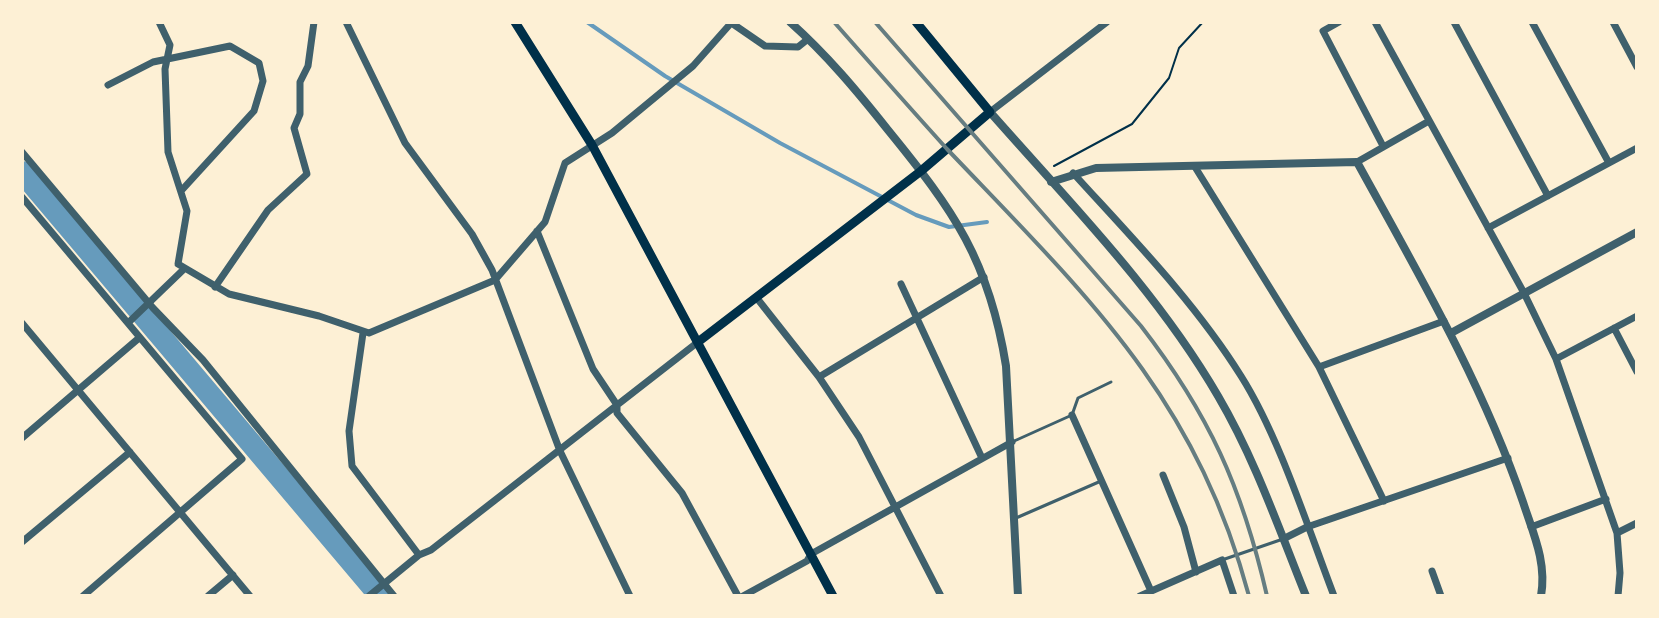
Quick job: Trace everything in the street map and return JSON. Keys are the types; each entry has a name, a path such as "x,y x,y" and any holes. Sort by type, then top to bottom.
{"main road":[{"path":"515,22 592,145 833,596"},
{"path":"698,342 921,171 990,112 916,22"}],"street":[{"path":"159,22 170,45 166,60 168,152 187,211 178,264 183,270 215,287 245,299 319,316 363,333 431,310 495,280 545,222 565,163 612,133 693,66 733,23 765,46 798,47 808,39"},
{"path":"215,287 268,210 307,174 294,128 300,114 300,82 308,66 314,22"},
{"path":"346,22 405,143 472,234 495,280 560,451 630,596"},
{"path":"790,22 847,79 957,218 984,277 1000,330 1012,442 1018,596"},
{"path":"1107,22 990,112 1149,295 1188,347 1237,432 1306,596"},
{"path":"1339,22 1323,31 1383,146"},
{"path":"1375,22 1524,293 1556,359 1617,533 1618,596"},
{"path":"1454,22 1548,196"},
{"path":"1532,22 1609,163"},
{"path":"1613,22 1637,67"},
{"path":"108,85 153,62 230,46 251,56 263,72 261,93 254,111 181,191"},
{"path":"1051,182 1096,168 1357,162 1429,121"},
{"path":"1488,228 1635,150 1637,159"},
{"path":"22,152 149,305 203,360 394,596"},
{"path":"1357,162 1451,333 1508,458 1541,553 1541,596"},
{"path":"1195,167 1319,367 1384,501"},
{"path":"1073,173 1189,302 1240,374 1334,596"},
{"path":"22,197 130,321 139,338 242,459 83,596"},
{"path":"537,231 593,369 617,405 617,413 682,493 740,596 807,561 811,554 981,456 1012,442"},
{"path":"1451,333 1637,232"},
{"path":"130,321 183,270"},
{"path":"819,377 984,277"},
{"path":"901,284 981,456"},
{"path":"756,297 819,377 859,437 941,596"},
{"path":"1556,359 1637,316"},
{"path":"1319,367 1444,321"},
{"path":"23,328 250,596"},
{"path":"1614,328 1637,372"},
{"path":"363,333 349,431 352,466 419,555"},
{"path":"22,438 139,338"},
{"path":"370,595 698,342"},
{"path":"1072,415 1151,591"},
{"path":"22,542 130,452"},
{"path":"1283,539 1307,527 1508,458"},
{"path":"1163,475 1184,527 1196,572"},
{"path":"1531,527 1606,499"},
{"path":"1617,533 1637,523"},
{"path":"1140,596 1222,560 1234,596"},
{"path":"1432,571 1441,596"},
{"path":"208,596 233,575"}],"lane":[{"path":"1012,442 1072,415 1078,398 1111,382"},
{"path":"1016,518 1101,481"},
{"path":"1222,560 1283,539"}],"path":[{"path":"1043,172 1132,124 1169,78 1179,48 1203,22"}],"waterway":[{"path":"587,22 665,76 780,143 916,215 949,227 987,222"},
{"path":"22,172 380,596"}],"railway":[{"path":"834,22 1089,301 1130,352 1166,404 1198,462 1226,525 1249,596"},
{"path":"875,22 1141,326 1165,358 1220,453 1246,520 1267,596"}]}
